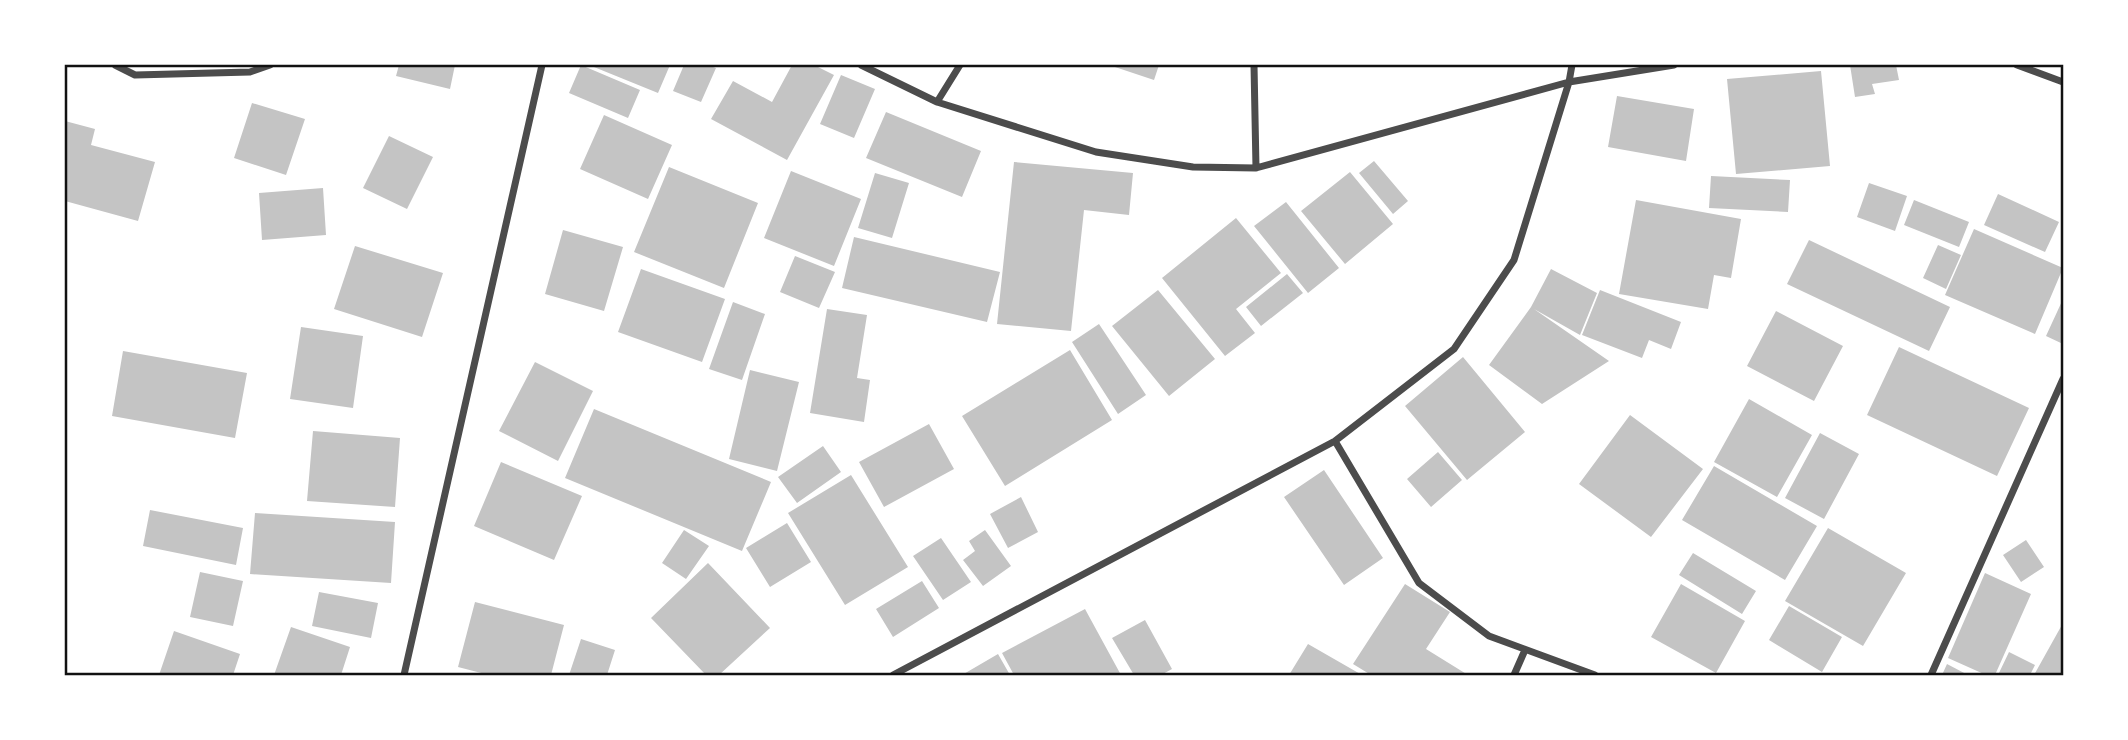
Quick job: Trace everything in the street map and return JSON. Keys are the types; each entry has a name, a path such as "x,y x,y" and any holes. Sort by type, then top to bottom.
{"street":[{"path":"115,65 135,75 250,72 270,65"},
{"path":"404,675 542,65"},
{"path":"861,65 937,102 1096,152 1193,167 1256,168 1569,82 1674,65"},
{"path":"937,102 960,65"},
{"path":"1254,65 1256,168"},
{"path":"893,675 1335,441 1454,349 1514,260 1572,65"},
{"path":"2017,65 2063,82"},
{"path":"1931,675 2063,379"},
{"path":"1335,441 1419,583 1489,636 1595,675"},
{"path":"1514,675 1525,650"}],"building":[{"path":"399,65 455,65 450,89 396,76"},
{"path":"581,65 640,90 628,118 569,93"},
{"path":"589,65 670,65 658,93"},
{"path":"684,65 707,65 716,68 701,102 673,91"},
{"path":"792,65 814,65 834,75 787,160 711,119 733,81 772,102"},
{"path":"1109,65 1159,65 1154,80"},
{"path":"1850,65 1896,65 1899,80 1872,84 1875,94 1855,97"},
{"path":"1821,71 1830,166 1736,174 1727,79"},
{"path":"841,75 875,89 854,138 820,124"},
{"path":"1617,96 1694,109 1686,161 1608,147"},
{"path":"252,103 305,119 286,175 234,158"},
{"path":"886,112 981,151 962,197 866,158"},
{"path":"604,115 672,145 648,199 580,169"},
{"path":"65,121 95,129 91,145 155,162 138,221 65,201"},
{"path":"389,136 433,157 407,209 363,188"},
{"path":"1374,161 1408,201 1393,214 1359,173"},
{"path":"1014,162 1133,173 1129,215 1084,210 1071,331 997,324"},
{"path":"669,167 758,203 724,288 634,252"},
{"path":"791,171 861,199 834,266 764,238"},
{"path":"1350,172 1393,224 1345,264 1301,211"},
{"path":"875,173 909,183 892,238 858,228"},
{"path":"1711,176 1790,180 1788,212 1709,208"},
{"path":"1869,183 1907,196 1895,231 1857,217"},
{"path":"323,188 326,235 262,240 259,193"},
{"path":"1998,194 2059,222 2045,252 1984,225"},
{"path":"1636,200 1741,219 1731,278 1714,275 1708,309 1619,294"},
{"path":"1914,200 1969,222 1959,247 1904,225"},
{"path":"1286,202 1339,268 1308,293 1254,226"},
{"path":"1236,218 1281,273 1236,309 1255,333 1225,356 1162,278"},
{"path":"1974,229 2063,268 2035,334 1945,295"},
{"path":"563,230 623,247 604,311 545,294"},
{"path":"854,237 1000,272 987,322 842,288"},
{"path":"1809,240 1950,307 1929,351 1787,284"},
{"path":"1938,245 1961,255 1946,289 1923,278"},
{"path":"355,246 443,273 422,337 334,309"},
{"path":"795,256 835,272 819,308 780,292"},
{"path":"641,269 725,299 702,362 618,332"},
{"path":"1551,269 1597,293 1580,335 1534,309 1609,361 1542,404 1489,365 1531,307"},
{"path":"1287,274 1303,293 1261,326 1246,307"},
{"path":"1158,290 1215,359 1169,396 1112,326"},
{"path":"1600,290 1681,322 1671,349 1649,340 1642,358 1582,335"},
{"path":"2063,299 2063,344 2046,336"},
{"path":"733,302 765,314 742,380 709,369"},
{"path":"827,309 867,315 857,378 870,380 864,422 810,413"},
{"path":"1776,311 1843,346 1814,401 1747,366"},
{"path":"1099,324 1146,395 1118,414 1072,342"},
{"path":"301,327 363,336 353,408 290,399"},
{"path":"1899,347 2029,408 1997,476 1867,415"},
{"path":"1070,350 1112,420 1005,486 962,416"},
{"path":"123,351 247,373 235,438 112,416"},
{"path":"1463,357 1525,432 1467,480 1405,406"},
{"path":"535,362 593,391 558,461 499,431"},
{"path":"750,370 799,382 777,471 729,459"},
{"path":"1749,399 1812,435 1777,497 1714,462"},
{"path":"594,409 771,482 742,551 565,478"},
{"path":"1630,415 1703,469 1651,537 1579,484"},
{"path":"929,424 954,469 884,507 859,462"},
{"path":"313,431 400,438 395,507 307,501"},
{"path":"1820,433 1859,454 1824,519 1785,498"},
{"path":"823,446 841,472 797,503 778,477"},
{"path":"1438,452 1462,480 1431,507 1407,479"},
{"path":"501,462 582,496 554,560 474,526"},
{"path":"1714,466 1817,526 1785,580 1682,520"},
{"path":"1324,470 1383,558 1344,585 1284,497"},
{"path":"851,475 908,567 845,605 788,513"},
{"path":"1021,497 1038,532 1008,548 990,514"},
{"path":"150,510 243,528 236,565 143,546"},
{"path":"255,513 395,522 391,583 250,574"},
{"path":"787,523 811,562 770,587 746,548"},
{"path":"1828,528 1906,573 1863,646 1785,601"},
{"path":"684,530 709,546 686,579 662,563"},
{"path":"985,530 1011,566 983,586 963,560 975,551 969,541"},
{"path":"941,538 971,582 943,600 913,556"},
{"path":"2026,540 2044,567 2021,582 2003,555"},
{"path":"1693,553 1756,591 1742,614 1679,575"},
{"path":"708,563 770,628 719,675 706,675 651,618"},
{"path":"200,572 243,581 233,626 190,617"},
{"path":"1985,573 2031,594 1995,675 1986,675 1948,658"},
{"path":"922,581 939,608 893,637 876,609"},
{"path":"1405,584 1450,612 1426,649 1468,675 1371,675 1353,664"},
{"path":"1681,584 1745,621 1716,673 1651,637"},
{"path":"319,592 378,603 371,638 312,626"},
{"path":"475,602 564,625 551,675 489,675 458,667"},
{"path":"1789,606 1842,637 1822,672 1769,640"},
{"path":"1085,609 1121,675 1014,675 1002,653"},
{"path":"1145,620 1172,669 1161,675 1134,675 1112,638"},
{"path":"2063,623 2063,675 2034,675"},
{"path":"291,627 350,647 341,675 274,675"},
{"path":"174,631 240,654 233,675 159,675"},
{"path":"581,639 615,650 607,675 569,675"},
{"path":"1308,644 1362,675 1289,675"},
{"path":"2009,652 2035,665 2030,675 1998,675"},
{"path":"998,654 1010,675 962,675"},
{"path":"1947,664 1968,675 1942,675"}]}
